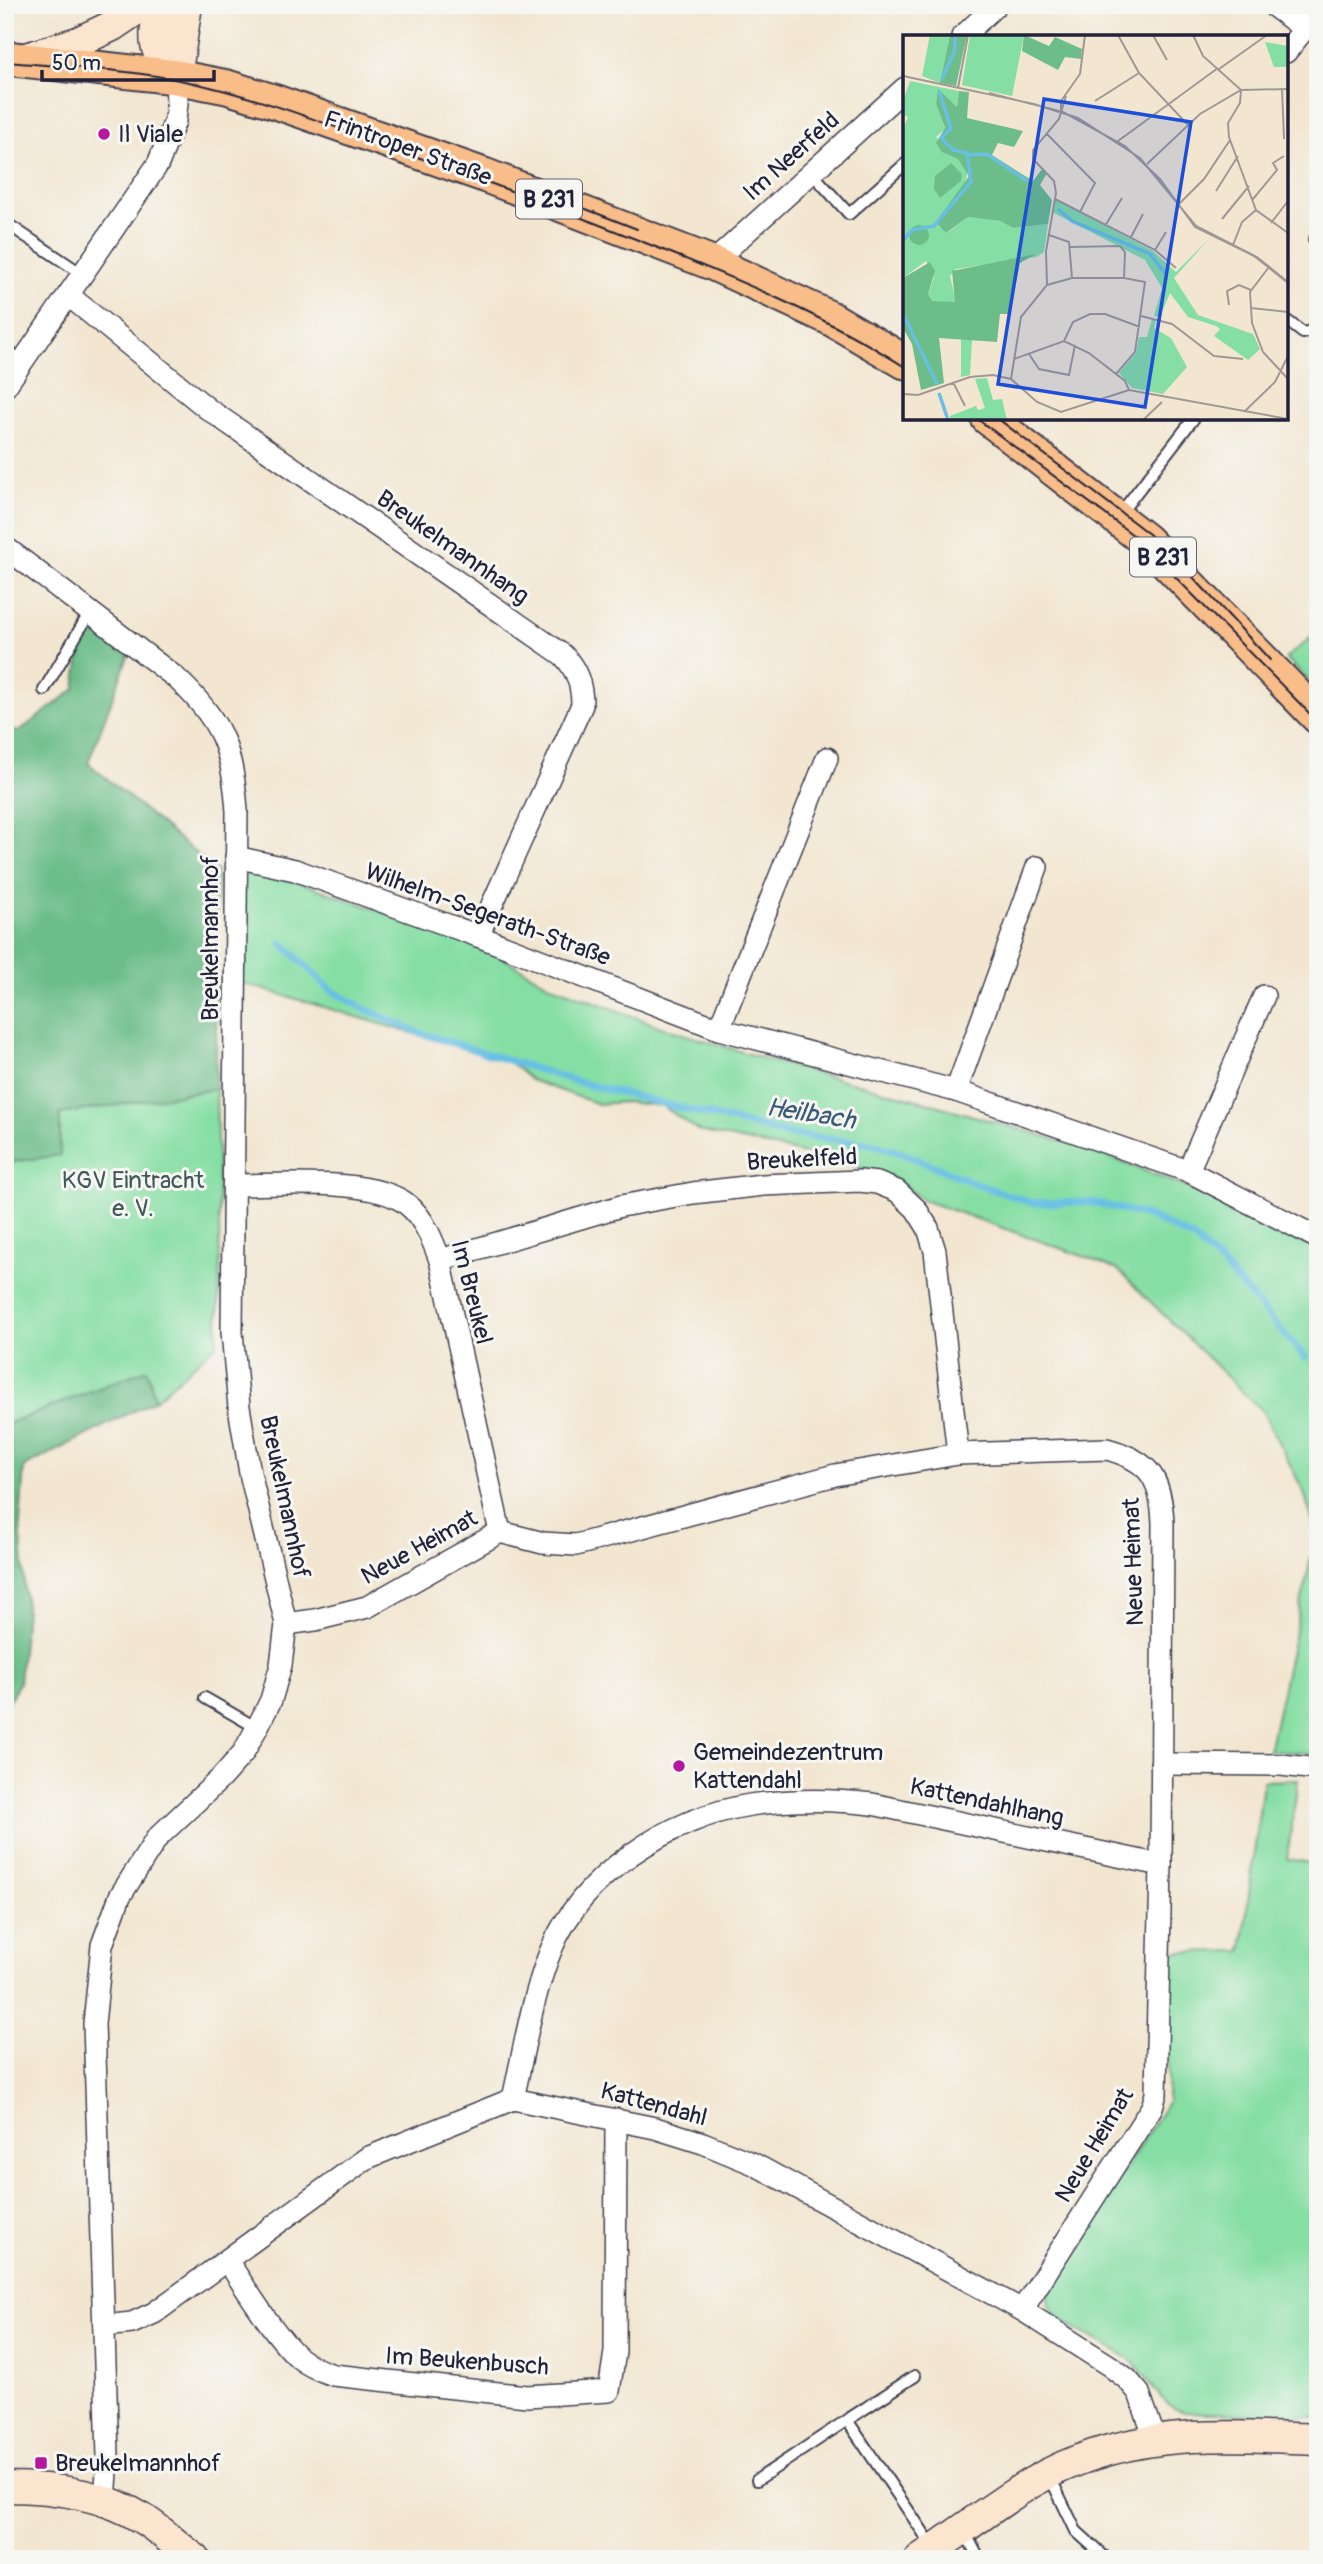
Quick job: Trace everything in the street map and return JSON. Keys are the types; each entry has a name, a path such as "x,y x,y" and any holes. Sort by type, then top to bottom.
{"main road":[{"name":"Frintroper Straße","path":"13,58 176,76 227,87 327,119 575,209 712,263 830,318 903,361"},
{"name":"B 231","path":"993,420 1145,540 1318,717"}],"street":[{"path":"13,58 78,42 112,26 143,5"},
{"path":"159,5 155,40 159,57 176,76"},
{"path":"5,387 158,164 175,121 176,76 187,5"},
{"path":"964,35 996,5"},
{"path":"1272,5 1305,29"},
{"path":"1288,50 1318,12"},
{"name":"Im Neerfeld","path":"712,263 903,90"},
{"name":"Breukelmannhang","path":"68,295 208,409 552,647 571,663 580,685 582,705 478,936"},
{"name":"Breukelmannhof","path":"5,547 175,677 200,701 217,725 228,750 235,779 237,811 232,1332 239,1407 250,1474 286,1624 281,1665 271,1700 243,1754 157,1838 120,1896 102,1945 94,2024 108,2456 105,2502"},
{"path":"719,1029 827,758"},
{"name":"Wilhelm-Segerath-Straße","path":"236,857 295,870 478,936 719,1029 956,1091 1188,1171 1318,1238"},
{"path":"956,1091 1037,867"},
{"path":"1188,1171 1264,996"},
{"name":"Breukelfeld","path":"440,1260 621,1206 693,1193 827,1182 877,1183 897,1191 916,1209 928,1228 935,1251 958,1454"},
{"name":"Im Breukel","path":"235,1185 364,1187 388,1192 409,1205 433,1242 440,1260 500,1532"},
{"name":"Neue Heimat","path":"286,1624 316,1620 367,1607 500,1532 543,1543 576,1545 835,1475 958,1454 1107,1449 1129,1455 1148,1468 1162,1503 1161,1865 1157,2079 1152,2107 1022,2310"},
{"path":"1161,1764 1281,1765 1318,1769"},
{"name":"Kattendahlhang","path":"513,2099 551,1950 570,1915 592,1887 624,1858 664,1834 705,1818 747,1805 792,1800 835,1800 872,1804 1161,1865"},
{"path":"104,2326 132,2323 154,2313 228,2262 367,2158 513,2099"},
{"name":"Kattendahl","path":"513,2099 616,2119 691,2139 754,2164 1022,2310 1127,2379 1139,2393 1155,2439"},
{"name":"Im Beukenbusch","path":"228,2262 283,2340 314,2368 333,2375 527,2396 609,2390 615,2352 616,2119"},
{"path":"927,2554 1031,2483 1075,2461 1119,2447 1155,2439 1222,2435 1318,2439"},
{"path":"5,2487 34,2487 105,2502 141,2517 195,2559"}],"lane":[{"path":"812,173 849,214 903,166"},
{"path":"5,225 9,225 82,274"},
{"path":"1288,322 1303,333 1318,329"},
{"path":"5,348 22,362"},
{"path":"1117,518 1192,420"},
{"path":"44,690 90,612"},
{"path":"205,1698 257,1728"},
{"path":"757,2480 915,2376"},
{"path":"848,2420 927,2554"},
{"path":"1049,2474 1076,2531 1107,2559"},
{"path":"964,2529 979,2559"}],"green space":[{"path":"86,614 132,646 88,763 217,871 216,1089 60,1114 60,1155 5,1163 5,726 18,732 75,689"},
{"path":"1318,632 1318,690 1286,658"},
{"path":"236,860 488,949 550,985 661,1027 765,1059 1082,1147 1169,1180 1318,1251 1318,1754 1269,1751 1316,1535 1304,1492 1263,1412 1118,1270 923,1200 891,1177 843,1162 699,1131 663,1106 625,1102 598,1104 531,1080 510,1062 235,981"},
{"name":"KGV Eintracht e. V.","path":"216,1089 220,1267 217,1344 155,1400 147,1370 5,1425 5,1163 58,1155 60,1114"},
{"path":"147,1369 155,1400 24,1467 20,1523 26,1610 19,1683 5,1708 5,1425"},
{"path":"1298,1780 1287,1859 1318,1864 1318,2417 1183,2412 1167,2403 1129,2359 1069,2325 1054,2313 1049,2304 1048,2291 1167,2103 1170,1952 1242,1951 1263,1781"}],"waterway":[{"name":"Heilbach","path":"282,943 331,990 363,1008 417,1032 585,1084 673,1106 788,1134 873,1144 1033,1203 1091,1202 1148,1216 1193,1238 1222,1264 1305,1357"}],"tram line":[{"path":"5,62 144,74 189,82 277,106 500,187 703,266 806,312 903,366"},
{"path":"545,193 637,229"},
{"path":"979,420 1137,538 1318,722"},
{"path":"1000,420 1149,534 1270,660"}],"place":[{"name":"Il Viale","path":"104,134"},
{"name":"Gemeindezentrum Kattendahl","path":"679,1766"},
{"name":"Breukelmannhof","path":"41,2463"}]}
